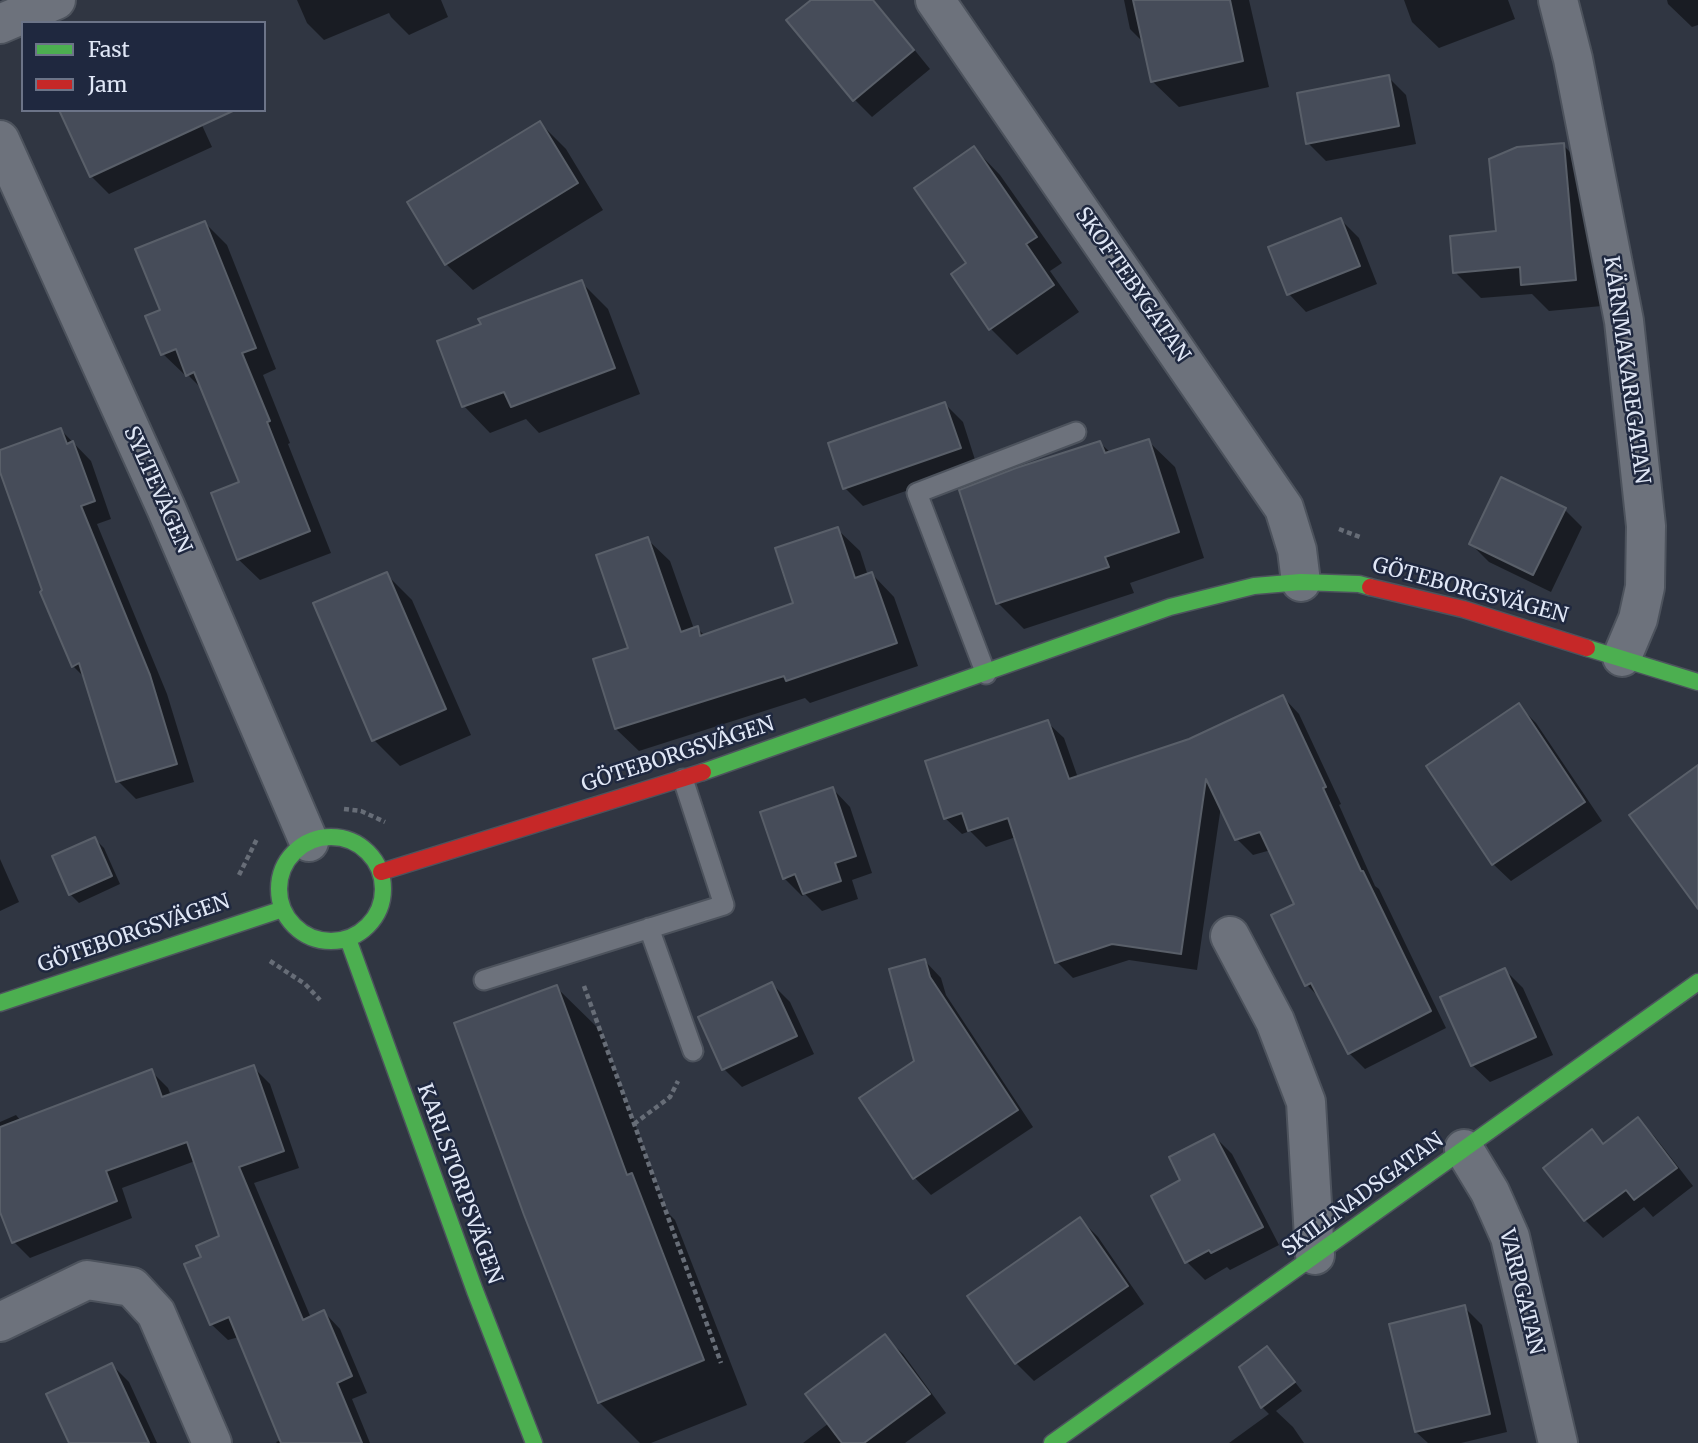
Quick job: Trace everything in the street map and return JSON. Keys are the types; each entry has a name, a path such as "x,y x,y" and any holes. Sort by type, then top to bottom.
{"street":[{"path":"0,24 56,0"},
{"name":"SKOFTEBYGATAN","path":"935,0 1284,508 1297,550 1301,582"},
{"name":"KÄRNMAKAREGATAN","path":"1558,0 1573,59 1624,321 1646,526 1645,587 1638,619 1622,657"},
{"name":"SYLTEVÄGEN","path":"0,140 166,508 309,842"},
{"name":"GÖTEBORGSVÄGEN","path":"381,872 727,765 1170,607 1254,586 1301,582 1359,584 1463,609 1698,682"},
{"path":"334,837 358,844 368,851 381,872 384,886 378,912 371,924 348,939 329,941 309,936 294,925 283,909 279,883 284,866 295,852 309,842 334,837"},
{"name":"GÖTEBORGSVÄGEN","path":"0,1003 283,909"},
{"path":"1230,936 1275,1021 1307,1102 1315,1255"},
{"name":"KARLSTORPSVÄGEN","path":"348,939 470,1278 534,1443"},
{"name":"SKILLNADSGATAN","path":"1052,1443 1698,982"},
{"name":"VARPGATAN","path":"1464,1149 1490,1192 1510,1237 1558,1443"},
{"path":"0,1322 87,1280 132,1287 156,1313 212,1443"}],"lane":[{"path":"986,674 917,493 1076,432"},
{"path":"484,980 724,905 682,779"},
{"path":"649,928 693,1051"}],"path":[{"path":"571,952 721,1363"},
{"path":"634,1124 670,1097 693,1051"}],"building":[{"path":"811,0 873,0 914,50 853,101 786,20"},
{"path":"1133,0 1230,0 1243,61 1151,82"},
{"path":"1389,75 1399,126 1306,144 1297,93"},
{"path":"60,112 231,112 90,177"},
{"path":"540,121 578,183 445,265 407,202"},
{"path":"1564,143 1576,280 1521,285 1520,267 1453,273 1450,236 1496,231 1489,159 1517,147"},
{"path":"974,146 1037,237 1026,244 1054,285 989,330 951,274 966,263 914,188"},
{"path":"1341,218 1360,266 1287,295 1268,247"},
{"path":"205,221 256,348 242,353 310,531 237,560 211,493 239,482 194,372 186,376 176,349 161,355 145,316 160,310 135,249"},
{"path":"582,280 615,368 511,407 504,392 462,407 437,341 481,324 478,319"},
{"path":"945,402 961,448 843,489 828,443"},
{"path":"61,428 67,444 73,441 95,501 81,506 150,675 177,764 116,782 79,663 72,667 40,592 42,590 0,472 0,450"},
{"path":"1149,439 1179,532 1105,557 1109,567 996,604 959,490 1100,441 1105,453"},
{"path":"1501,477 1566,508 1533,575 1469,544"},
{"path":"838,527 855,578 872,572 897,643 786,681 784,676 615,729 593,659 628,648 596,555 648,537 681,632 698,626 700,636 793,603 775,548"},
{"path":"387,572 446,709 372,741 313,603"},
{"path":"1283,695 1361,871 1431,1011 1348,1054 1311,983 1305,986 1271,915 1294,904 1260,832 1235,840 1206,779 1181,954 1112,944 1055,963 1008,818 968,831 962,813 944,819 925,761 1048,720 1069,779 1189,739"},
{"path":"1519,703 1585,802 1492,865 1426,766"},
{"path":"1698,765 1698,909 1629,815"},
{"path":"833,787 856,856 835,863 841,881 803,894 795,874 783,879 760,812"},
{"path":"95,837 112,876 69,895 52,856"},
{"path":"925,959 930,977 1018,1110 913,1179 859,1098 914,1061 889,969"},
{"path":"1505,968 1536,1037 1471,1066 1440,997"},
{"path":"772,982 797,1036 722,1070 698,1017"},
{"path":"557,985 627,1175 632,1173 704,1360 598,1403 524,1215 454,1023"},
{"path":"254,1065 284,1151 239,1167 303,1320 324,1310 352,1376 337,1383 362,1443 281,1443 229,1317 210,1325 184,1264 201,1257 196,1246 219,1236 187,1142 106,1171 117,1201 12,1243 0,1212 0,1127 152,1069 162,1097"},
{"path":"1638,1117 1677,1168 1634,1200 1626,1190 1584,1221 1543,1168 1592,1129 1603,1144"},
{"path":"1214,1134 1263,1227 1185,1263 1151,1196 1180,1180 1169,1157"},
{"path":"1080,1217 1128,1286 1015,1364 967,1296"},
{"path":"1465,1305 1490,1414 1415,1432 1389,1324"},
{"path":"885,1334 930,1394 864,1443 842,1443 805,1394"},
{"path":"1267,1346 1295,1382 1261,1408 1239,1367"},
{"path":"112,1363 149,1443 69,1443 46,1394"}],"traffic: fast":[{"path":"703,772 1170,607 1254,586 1301,582 1359,584 1370,587"},
{"path":"1587,648 1698,682"},
{"path":"331,837 351,841 368,852 379,869 383,889 379,909 368,926 351,937 331,941 311,937 294,926 283,909 279,889 283,869 294,852 311,841 331,837"},
{"path":"0,1003 283,909"},
{"path":"348,939 475,1291 534,1443"},
{"path":"1052,1443 1698,982"}],"traffic: jam":[{"path":"1370,587 1463,609 1587,648"},
{"path":"381,872 703,772"}]}
